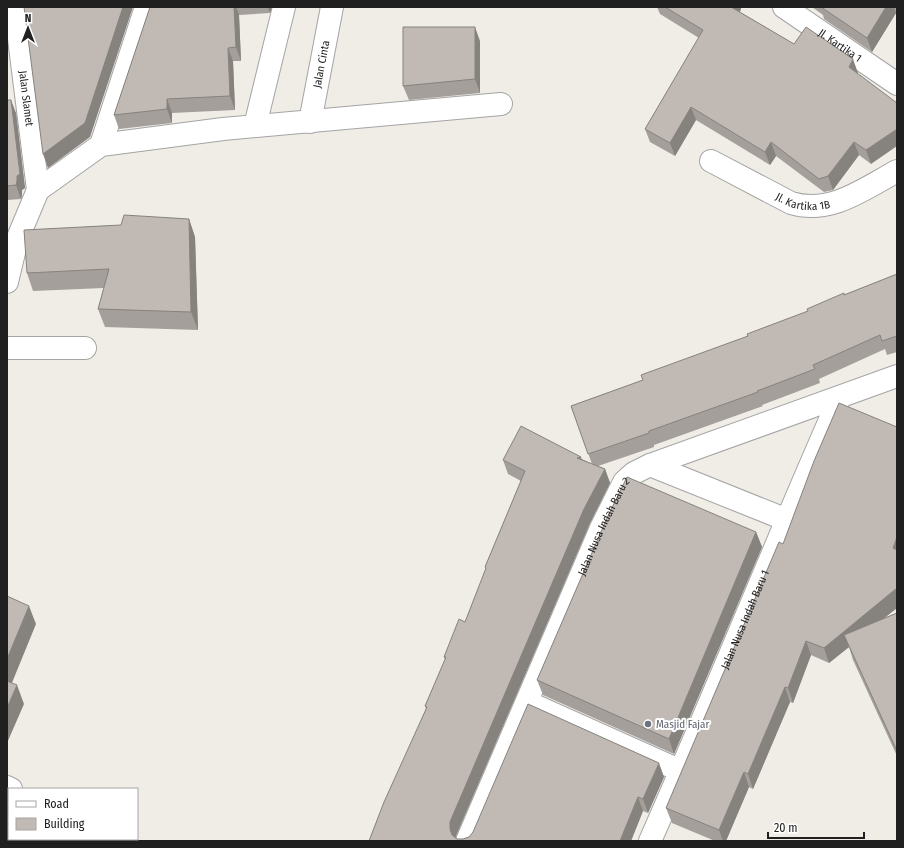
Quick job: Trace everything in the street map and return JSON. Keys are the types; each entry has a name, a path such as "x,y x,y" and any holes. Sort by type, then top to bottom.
{"street":[{"name":"Jalan Slamet","path":"15,7 17,101 38,190"},
{"path":"101,145 146,7"},
{"path":"255,126 284,7"},
{"name":"Jalan Cinta","path":"310,122 332,7"},
{"name":"Jl. Kartika 1","path":"784,7 897,84"},
{"path":"7,282 17,240 27,213 38,190 101,145 255,126 310,122 432,109 502,104"},
{"name":"Jl. Kartika 1B","path":"711,161 791,203 801,206 816,207 829,205 850,197 897,171"},
{"path":"7,348 85,348"},
{"name":"Jalan Nusa Indah Baru 2","path":"467,841 613,502 624,482 634,473 650,465 897,376"},
{"name":"Jalan Nusa Indah Baru 1","path":"650,841 840,397"},
{"path":"650,465 787,520"},
{"path":"527,702 681,771"}],"building":[{"path":"24,7 123,7 85,123 43,154"},
{"path":"150,7 234,7 236,47 228,48 230,96 167,99 167,109 114,115"},
{"path":"665,7 731,7 794,44 806,27 853,59 849,67 897,103 897,129 866,150 854,142 828,176 819,179 771,142 765,152 691,107 670,143 645,129 703,30"},
{"path":"821,7 886,7 867,38"},
{"path":"403,27 475,27 475,79 403,86"},
{"path":"7,100 11,100 20,174 17,176 16,185 7,186"},
{"path":"124,215 189,219 191,312 98,309 109,269 27,273 24,230 121,225"},
{"path":"897,274 897,336 882,341 880,335 813,365 815,369 757,391 758,392 649,431 649,433 588,454 571,406 643,380 641,375 748,336 747,334 808,311 807,309 844,293 844,295"},
{"path":"839,403 897,427 897,537 893,548 897,550 897,588 824,648 806,641 788,688 785,687 748,774 744,772 719,830 666,808 779,542 783,544 814,461"},
{"path":"521,426 581,457 577,458 605,469 584,509 450,822 452,835 457,839 463,839 469,837 473,832 528,704 659,763 643,799 638,797 620,841 369,841 384,802 427,707 425,706 446,657 444,657 459,619 465,622 486,568 485,567 525,471 503,460"},
{"path":"627,477 756,532 669,739 537,680 607,518"},
{"path":"7,596 29,606 7,659"},
{"path":"897,613 897,751 844,635"},
{"path":"7,681 17,685 7,708"}],"place":[{"name":"Masjid Fajar","path":"648,724"}]}
